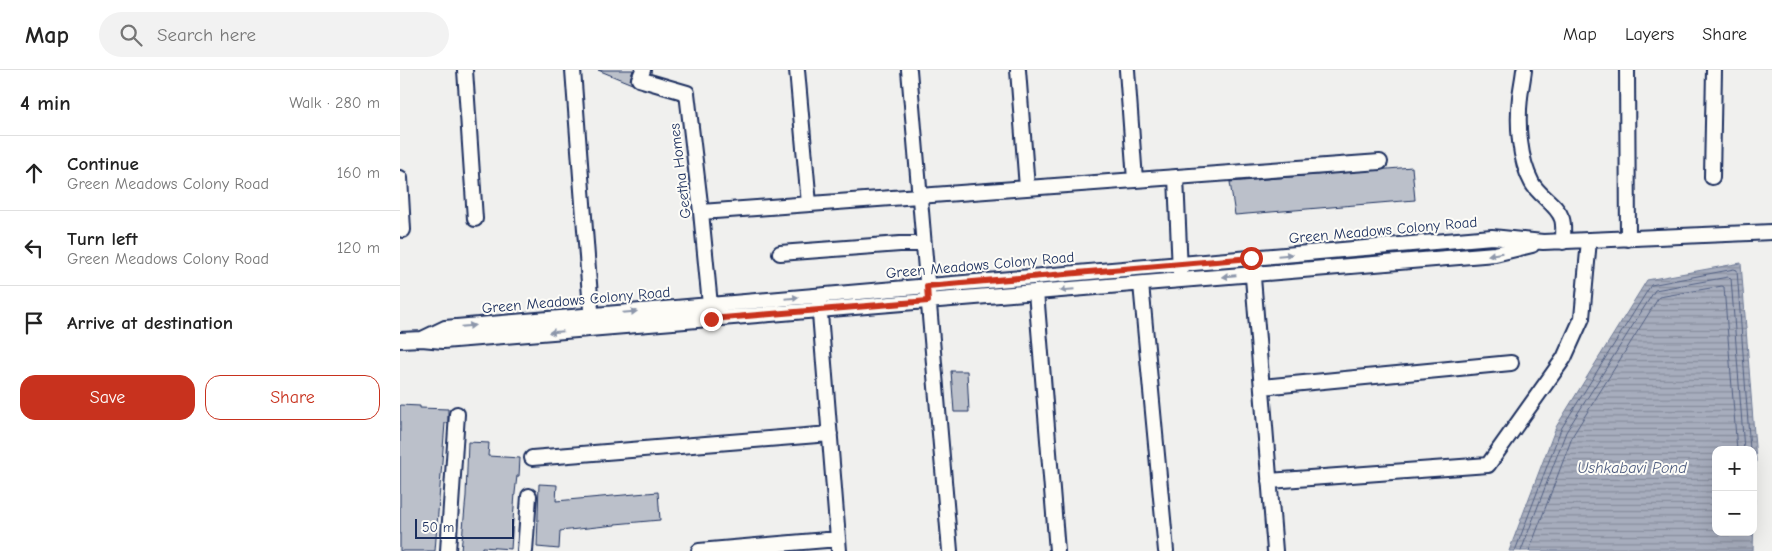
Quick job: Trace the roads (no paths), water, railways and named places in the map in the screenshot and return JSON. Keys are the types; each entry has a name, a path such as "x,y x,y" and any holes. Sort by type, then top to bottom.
{"street":[{"path":"465,70 476,219"},
{"path":"574,70 574,97 592,322"},
{"name":"Geetha Homes","path":"643,70 639,79 687,93 710,305"},
{"path":"797,70 809,204"},
{"path":"909,70 950,551"},
{"path":"1018,70 1027,188"},
{"path":"1127,70 1135,180"},
{"path":"1524,70 1519,114 1524,161 1536,190 1562,217 1564,242"},
{"path":"1627,70 1628,239"},
{"path":"1712,177 1714,70"},
{"path":"701,212 1380,162"},
{"path":"1176,177 1181,280"},
{"path":"400,178 403,230"},
{"name":"Green Meadows Colony Road","path":"400,340 422,339 443,341 710,305 1492,237 1564,242 1772,232"},
{"path":"1270,480 1488,465 1564,358 1582,318 1589,240"},
{"name":"Green Meadows Colony Road","path":"592,322 820,310 1141,284 1495,254 1543,242"},
{"path":"780,252 924,244"},
{"path":"1251,258 1275,551"},
{"path":"1141,284 1166,551"},
{"path":"1036,292 1057,551"},
{"path":"699,551 839,545 818,296"},
{"path":"1262,387 1511,363"},
{"path":"448,551 457,414"},
{"path":"532,458 830,434"},
{"path":"525,551 529,496"}],"water":[{"name":"Ushkabavi Pond","path":"1741,263 1755,446 1712,446 1712,536 1753,536 1753,551 1509,551 1556,427 1647,280"}]}
